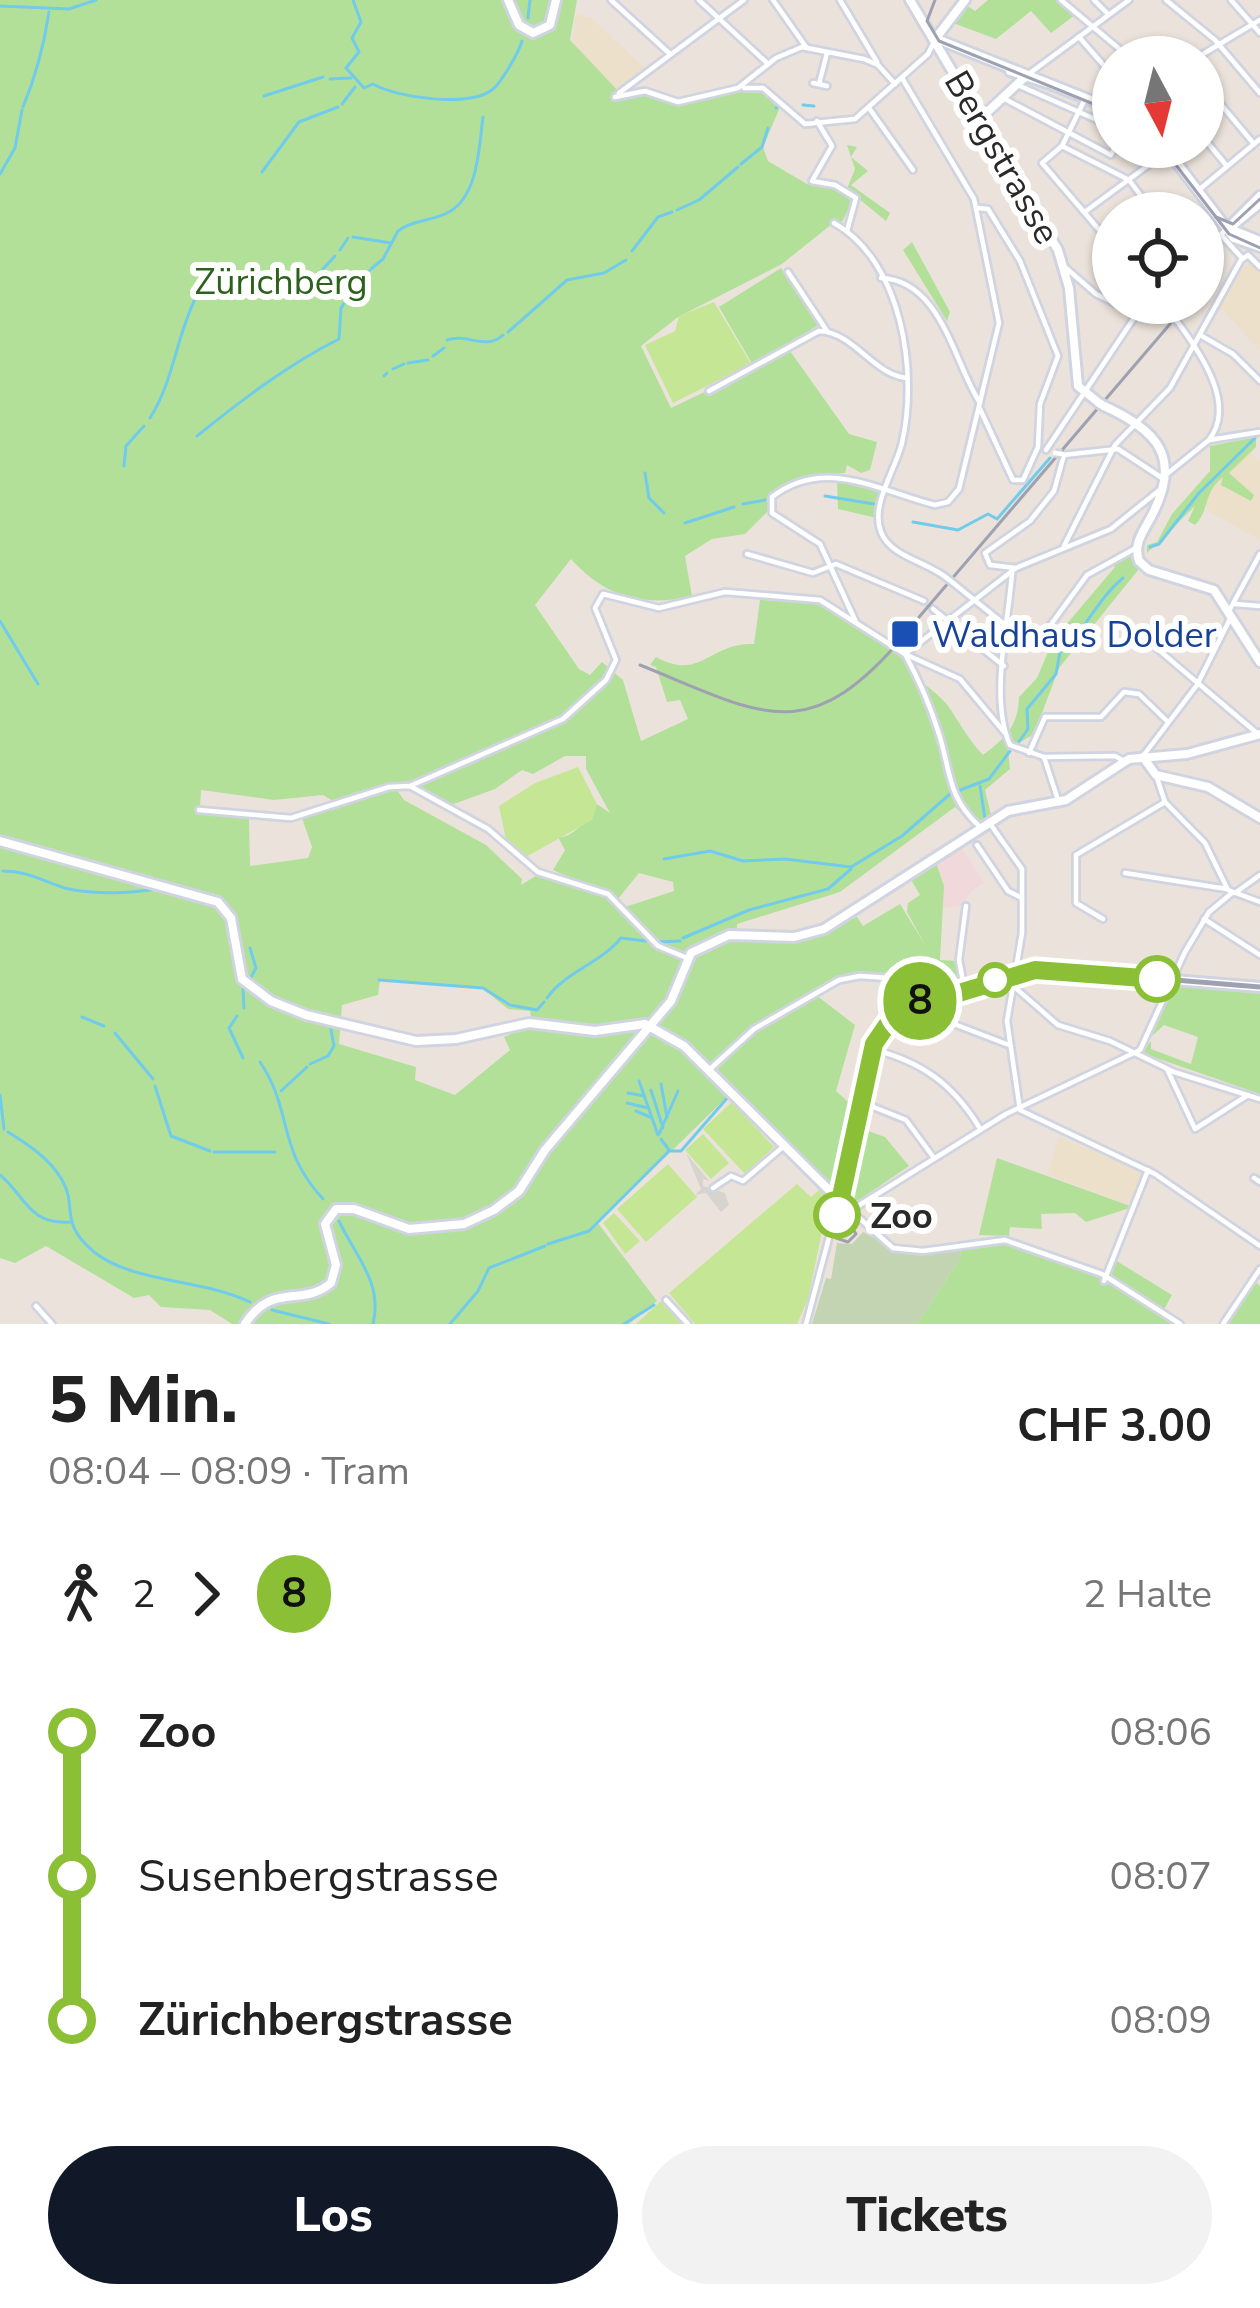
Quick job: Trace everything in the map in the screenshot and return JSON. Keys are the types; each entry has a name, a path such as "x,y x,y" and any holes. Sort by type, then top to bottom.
{"main road":[{"path":"508,0 520,27 533,33 550,25 556,0"},
{"name":"Bergstrasse","path":"910,0 981,112 1065,268 1083,394"},
{"path":"965,0 936,38 1024,78 1092,100"},
{"path":"981,112 1024,78"},
{"path":"1183,168 1202,192"},
{"path":"1260,200 1224,231 1260,244"},
{"path":"1083,394 1137,421 1160,445 1162,483 1136,548 1149,570 1201,582 1233,609 1260,662"},
{"path":"245,1324 268,1299 316,1292 331,1283 336,1265 325,1227 336,1209 354,1209 415,1229 468,1223 506,1203 674,998 687,958 729,935 794,937 831,926 985,824 1012,809 1059,803 1126,760 1187,754 1256,735"},
{"path":"1143,757 1156,776 1208,787 1260,818"},
{"path":"0,841 218,902 231,918 242,979 277,1004 336,1025 416,1041 456,1039 529,1023 595,1031 648,1025 679,1042 838,1200"},
{"path":"838,1200 871,1049 889,1016 964,987 1049,969 1260,987"}],"street":[{"path":"611,0 670,54"},
{"path":"699,0 767,64"},
{"path":"744,0 716,16 615,97 645,91 678,103 738,88 763,88"},
{"path":"773,0 806,47 878,65"},
{"path":"840,0 878,65 895,84"},
{"path":"1061,0 1105,36"},
{"path":"1094,0 1109,15"},
{"path":"1092,117 1024,78 1129,0"},
{"path":"1166,0 1209,36"},
{"path":"1235,2 1260,33"},
{"path":"1224,41 1256,23"},
{"path":"1079,37 1092,52"},
{"path":"755,78 801,123 849,122 928,54 936,38"},
{"path":"738,88 767,64 806,47"},
{"path":"928,54 940,50"},
{"path":"1224,50 1260,93"},
{"path":"819,84 827,53"},
{"path":"855,620 820,544 772,513 772,497 824,477 886,489 934,505 952,498 999,331 978,208 902,78"},
{"path":"1001,97 1092,143"},
{"path":"1086,97 1062,146 1044,160 1092,222"},
{"path":"1200,189 1257,142 1224,106"},
{"path":"869,108 913,170"},
{"path":"817,121 832,146 812,181 835,184 856,198 847,231"},
{"path":"1062,146 1129,180 1138,192"},
{"path":"1224,162 1227,166"},
{"path":"1084,213 1144,168"},
{"path":"978,208 988,208 1020,261 1058,356 1040,404 1042,449"},
{"path":"834,224 847,231 881,278 899,322 908,378 901,446 879,512 883,537 950,580 1004,624"},
{"path":"1224,231 1260,267"},
{"path":"1064,546 1113,451 1170,388 1245,256"},
{"path":"1065,268 1092,291"},
{"path":"788,272 826,332 896,377 908,378"},
{"path":"881,278 900,281 919,294 950,338 1013,480 1023,481 1128,324"},
{"path":"909,653 1014,570 1111,530 1209,440 1223,409 1179,324"},
{"path":"1182,328 1233,354 1260,381"},
{"path":"710,391 808,334 826,332"},
{"path":"1058,356 1075,351"},
{"path":"1209,440 1259,432 1260,442"},
{"path":"1042,449 1060,454 1121,450 1162,483"},
{"path":"1014,570 990,565 986,553 1030,521 1057,486 1060,454"},
{"path":"1044,634 1088,575 1136,548"},
{"path":"746,554 813,573 833,566 923,601"},
{"path":"1143,757 1197,685 1258,557"},
{"path":"1005,733 1004,624 1014,570"},
{"path":"199,810 291,818 388,787 410,786 544,729 606,680 616,660 595,608 603,594 659,608 725,592 806,597 960,679 1013,748 1044,758 1115,756 1126,760"},
{"path":"1233,609 1260,606"},
{"path":"934,609 1004,666"},
{"path":"1147,640 1197,685 1235,710 1256,735"},
{"path":"909,653 938,730 947,782 957,802 1020,862 1022,898 1009,1045 1019,1108 1058,1132 1148,1170 1260,1246"},
{"path":"1029,755 1045,717 1101,717 1124,692 1138,694 1168,722"},
{"path":"1044,758 1059,803"},
{"path":"1156,776 1165,802 1204,843 1231,892"},
{"path":"410,786 496,834 538,872 608,894 658,946 687,958"},
{"path":"1102,919 1076,903 1076,855 1165,802"},
{"path":"977,845 1008,891 1022,898"},
{"path":"1125,873 1231,892 1260,902"},
{"path":"850,1211 1019,1108 1135,1054 1149,1038 1171,979 1204,919 1231,892 1260,874"},
{"path":"964,987 959,960 966,906"},
{"path":"1204,919 1260,955"},
{"path":"709,1070 754,1029 844,978 918,980 934,1012 951,1026 1009,1045"},
{"path":"1012,979 1058,1025 1167,1069 1260,1099"},
{"path":"871,1049 901,1057 938,1077 980,1130"},
{"path":"1167,1069 1195,1129 1248,1095"},
{"path":"860,1102 906,1120 934,1158"},
{"path":"713,1188 731,1176 743,1181 784,1146"},
{"path":"1105,1279 1148,1170"},
{"path":"806,1324 838,1200 878,1239 899,1250 1000,1239 1105,1279 1180,1324"},
{"path":"1223,1324 1260,1269"},
{"path":"666,1300 688,1324"},
{"path":"36,1306 52,1324"}],"shaded area":[{"path":"576,14 591,18 648,71 618,91 572,43"},
{"path":"1248,261 1260,272 1260,351 1224,311 1224,298"},
{"path":"1250,452 1260,462 1260,540 1210,512 1203,501 1211,486"},
{"path":"959,843 984,883 970,892 962,906 943,908 942,877 934,858"},
{"path":"1059,1137 1144,1172 1133,1207 1047,1174"},
{"path":"686,1153 709,1181 703,1179 703,1186 725,1193 729,1205 721,1212 706,1193 695,1195 701,1189"}],"green space":[{"name":"Zürichberg","path":"0,0 577,0 570,40 623,96 650,94 675,105 715,92 760,89 781,105 763,147 768,161 807,184 831,186 854,198 842,222 837,220 782,264 678,317 641,346 671,408 790,351 849,434 877,442 870,470 861,473 847,465 845,473 805,478 777,490 769,496 768,511 745,534 712,539 685,556 692,596 657,600 625,596 597,582 571,559 535,605 579,669 590,675 602,662 623,680 641,741 688,719 680,700 667,702 656,667 650,665 656,657 684,665 754,644 761,593 785,597 846,615 880,637 947,704 983,755 1009,730 1019,697 1037,678 1053,640 1115,567 1109,561 1131,553 1139,569 1059,668 1034,734 1008,750 1010,769 985,790 991,815 974,824 955,807 840,892 737,924 737,936 805,939 857,917 863,926 900,904 925,945 907,912 908,903 920,895 910,878 936,862 944,886 940,960 958,961 961,982 931,992 919,979 849,975 812,992 855,1025 836,1091 855,1108 836,1189 717,1070 756,1030 811,994 754,1028 706,1069 730,1094 598,1223 657,1301 629,1324 232,1324 210,1310 161,1307 149,1295 134,1298 46,1246 15,1263 0,1258","holes":["565,756 586,756 586,769 610,813 597,804 574,831 558,837 565,850 553,870 618,899 639,873 673,882 674,891 622,908 608,896 539,874 521,885 522,879 486,845 404,800 397,790 371,793 406,781 451,805 495,789 522,770 533,774","201,790 274,800 323,795 341,806 302,818 312,847 308,858 250,866 249,819 259,817 200,808","380,980 482,988 508,1009 530,1011 533,1025 504,1037 510,1050 455,1095 415,1080 416,1067 339,1044 342,1005 378,995"]},
{"path":"988,0 1056,0 1075,15 1051,33 1031,11 996,39 953,23 965,4 975,11"},
{"path":"851,157 868,171 851,185 890,213 886,221 847,189 855,169"},
{"path":"912,242 950,312 947,321 903,250"},
{"path":"781,268 818,325 754,367 719,307"},
{"path":"714,302 751,364 673,403 645,345 675,331 679,316"},
{"path":"1256,437 1256,447 1229,473 1254,495 1251,501 1221,485 1223,477 1195,525 1188,521 1195,506 1147,553 1147,545 1157,542 1172,514 1210,471 1210,446"},
{"path":"837,480 880,491 877,518 838,509"},
{"path":"578,767 597,804 592,820 524,858 506,840 499,806 535,783"},
{"path":"1174,983 1260,990 1260,1094 1142,1053 1151,1041 1151,1049 1191,1064 1198,1037 1164,1025 1152,1036"},
{"path":"732,1102 774,1147 745,1174 703,1129"},
{"path":"860,1128 885,1137 909,1166 853,1204 846,1193"},
{"path":"703,1134 729,1163 711,1179 685,1150"},
{"path":"997,1158 1133,1207 1086,1222 1075,1213 1041,1214 1042,1229 1010,1227 1009,1236 979,1235"},
{"path":"668,1164 697,1197 646,1242 617,1209"},
{"path":"797,1184 811,1197 821,1188 829,1199 808,1299 797,1324 695,1324 669,1293"},
{"path":"614,1213 640,1241 625,1254 603,1223"},
{"path":"863,1232 907,1254 960,1246 961,1257 917,1324 812,1324 826,1278 831,1279 837,1243 852,1244"},
{"path":"991,1241 1025,1247 1108,1279 1115,1260 1172,1295 1162,1313 1177,1324 917,1324 961,1257 960,1246"},
{"path":"1253,1280 1260,1286 1260,1324 1224,1324"},
{"path":"661,1301 681,1324 636,1324"}],"waterway":[{"path":"0,6 69,9 96,0"},
{"path":"353,0 361,22 352,38 359,52 346,68 364,88 373,84 433,99 482,95 500,81 522,41"},
{"path":"528,18 530,0"},
{"path":"23,107 49,12"},
{"path":"264,96 323,77"},
{"path":"330,79 351,78"},
{"path":"342,104 355,87"},
{"path":"776,108 779,105"},
{"path":"803,105 814,106"},
{"path":"262,172 299,122 338,107"},
{"path":"0,174 15,148 22,110"},
{"path":"371,269 383,259 398,231 459,205 475,170 483,117"},
{"path":"741,164 762,147 768,128"},
{"path":"677,210 699,200 738,167"},
{"path":"632,251 658,217 672,212"},
{"path":"353,237 391,243"},
{"path":"340,250 348,238"},
{"path":"323,269 335,256"},
{"path":"508,332 567,280 604,273 626,260"},
{"path":"364,276 369,271"},
{"path":"150,418 196,297 218,292 280,297 321,274"},
{"path":"197,436 266,383 339,339 341,308 359,281"},
{"path":"447,340 490,342 503,335"},
{"path":"433,356 444,348"},
{"path":"408,363 428,360"},
{"path":"393,369 404,364"},
{"path":"384,376 387,373"},
{"path":"124,466 126,446 144,426"},
{"path":"1150,547 1159,544 1199,493 1255,438"},
{"path":"913,522 958,530 988,514 997,519 1050,458"},
{"path":"645,473 649,498 664,513"},
{"path":"825,496 874,504"},
{"path":"743,504 765,500"},
{"path":"685,523 734,507"},
{"path":"1018,743 1028,729 1027,709 1056,674 1060,652 1123,578"},
{"path":"0,621 38,684"},
{"path":"664,859 710,851 743,861 785,859 851,867 902,836 950,794 989,779 1010,751"},
{"path":"980,786 985,819"},
{"path":"683,938 749,910 828,889 851,869"},
{"path":"3,871 80,891 158,889"},
{"path":"547,998 621,938 646,941"},
{"path":"658,942 680,941"},
{"path":"250,948 256,968 251,977"},
{"path":"379,980 483,988 510,1005 537,1010 544,1002"},
{"path":"243,989 244,1008"},
{"path":"237,1016 229,1028 243,1058"},
{"path":"82,1017 104,1026"},
{"path":"310,1064 328,1056 334,1046 331,1030"},
{"path":"115,1033 153,1079"},
{"path":"260,1062 278,1098 298,1163 323,1199"},
{"path":"281,1091 307,1067"},
{"path":"639,1081 658,1135"},
{"path":"661,1084 667,1117"},
{"path":"155,1086 171,1136 210,1151"},
{"path":"651,1090 663,1128"},
{"path":"659,1134 678,1091"},
{"path":"628,1093 644,1096"},
{"path":"0,1095 4,1129"},
{"path":"548,1244 589,1231 669,1151 681,1151 729,1096"},
{"path":"627,1103 648,1108"},
{"path":"636,1111 650,1117"},
{"path":"8,1132 57,1172 76,1232 94,1252 128,1270 250,1302"},
{"path":"661,1139 669,1150"},
{"path":"214,1152 275,1152"},
{"path":"0,1175 36,1214 70,1222"},
{"path":"339,1221 371,1283 373,1324"},
{"path":"450,1324 478,1291 489,1268 545,1246"},
{"path":"624,1324 654,1305"},
{"path":"272,1310 329,1324"}],"tram line":[{"path":"935,0 927,21 939,41 1092,103"},
{"path":"1178,168 1229,234 1260,248"},
{"path":"1224,220 1233,224 1260,199"},
{"path":"1260,986 1041,968 972,980 921,998 900,1010 883,1025 872,1041 839,1200 840,1204 840,1206 840,1208 856,1234 848,1242 836,1238 835,1222 838,1213 839,1209 840,1205 844,1188 875,1040 887,1019 905,1006 1041,970 1260,988"},
{"name":"8","path":"837,1215 874,1044 883,1024 896,1012 919,1001 1035,970 1157,979"}],"railway":[{"path":"914,623 1170,324"},
{"path":"640,665 750,707 780,712 809,709 838,696 869,673 903,637"}],"place":[{"name":"Waldhaus Dolder","path":"905,634"},
{"name":"Zoo","path":"837,1215"}]}
